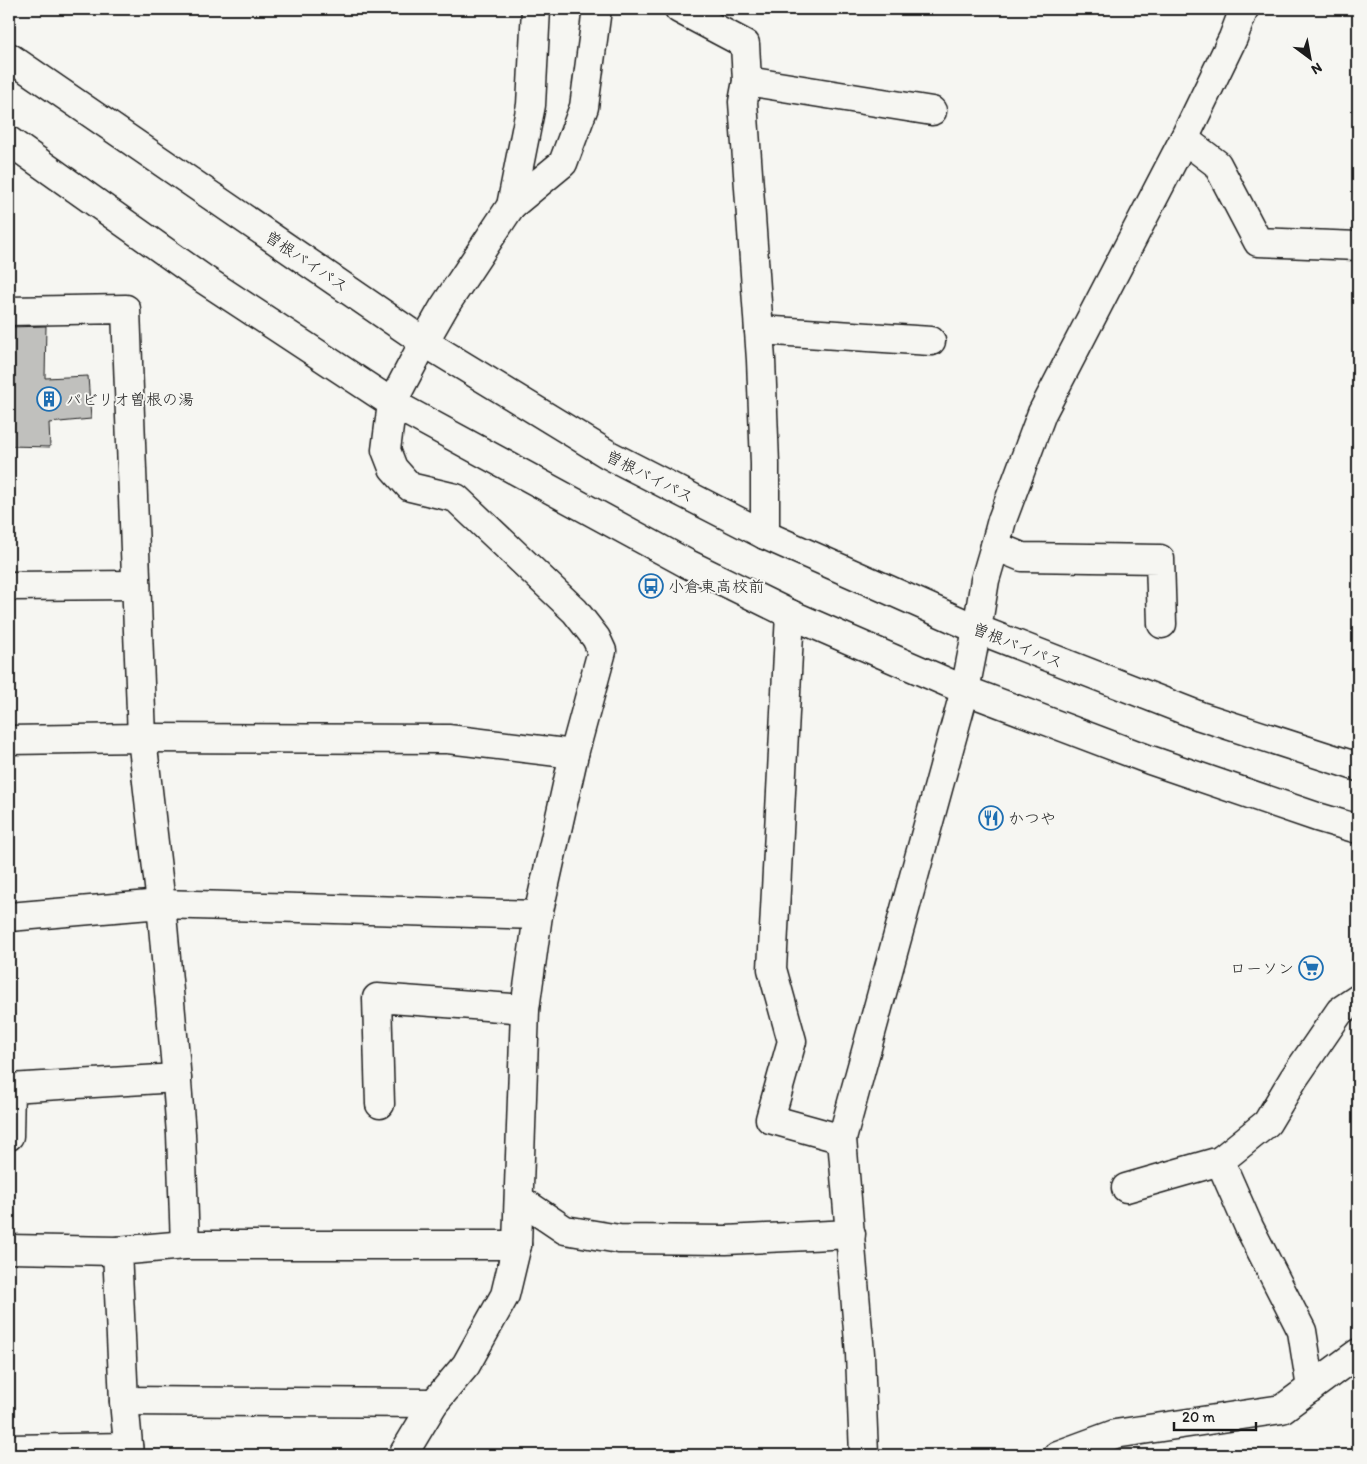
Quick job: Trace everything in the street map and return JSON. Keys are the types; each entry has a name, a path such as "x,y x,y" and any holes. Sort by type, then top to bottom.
{"main road":[{"path":"511,206 531,105 536,9"},
{"path":"404,1455 434,1403 466,1366 505,1295 517,1245 525,1009 538,915 574,754 602,651 596,638 575,611 456,498 410,487 393,468 386,450 392,403 444,307 511,206 564,163 584,107 597,9"},
{"path":"679,9 745,44 747,81 743,102 759,330 765,464 765,535"},
{"path":"864,1455 860,1354 842,1139 965,690 985,580 1002,520 1042,413 1184,139 1233,38 1244,9"},
{"name":"曽根バイパス","path":"9,57 424,342 609,455 765,535 977,630 1200,716 1358,766"},
{"path":"747,81 932,111"},
{"path":"1184,139 1218,164 1258,242 1358,246"},
{"path":"9,141 205,280 392,403 686,563 790,614 965,690 1150,760 1317,817 1358,829"},
{"path":"9,311 126,309 142,738 161,904 177,1078 181,1134 184,1245"},
{"path":"759,330 931,341"},
{"path":"995,546 1022,557 1160,559 1162,624"},
{"path":"9,586 136,585"},
{"path":"790,614 772,969 792,1041 770,1119 842,1139"},
{"path":"9,740 142,738 448,739 574,754"},
{"path":"9,917 161,904 538,915"},
{"path":"380,1104 377,998 525,1009"},
{"path":"1126,1188 1220,1161 1267,1123 1294,1078 1340,1011 1358,999"},
{"path":"9,1136 10,1088 177,1078"},
{"path":"1220,1161 1249,1227 1302,1331 1311,1388"},
{"path":"519,1199 565,1230 619,1239 726,1240 851,1234"},
{"path":"9,1248 117,1251 184,1245 517,1245"},
{"path":"9,1449 129,1451 124,1401 117,1251"},
{"path":"1058,1455 1115,1434 1282,1409 1358,1353"},
{"path":"124,1401 434,1403"}],"building":[{"name":"パビリオ曽根の湯","path":"46,326 45,378 88,376 91,419 49,423 50,447 9,446 9,327"}],"place":[{"name":"パビリオ曽根の湯","path":"49,399"},
{"name":"小倉東高校前","path":"651,586"},
{"name":"かつや","path":"991,818"},
{"name":"ローソン","path":"1311,968"}]}
